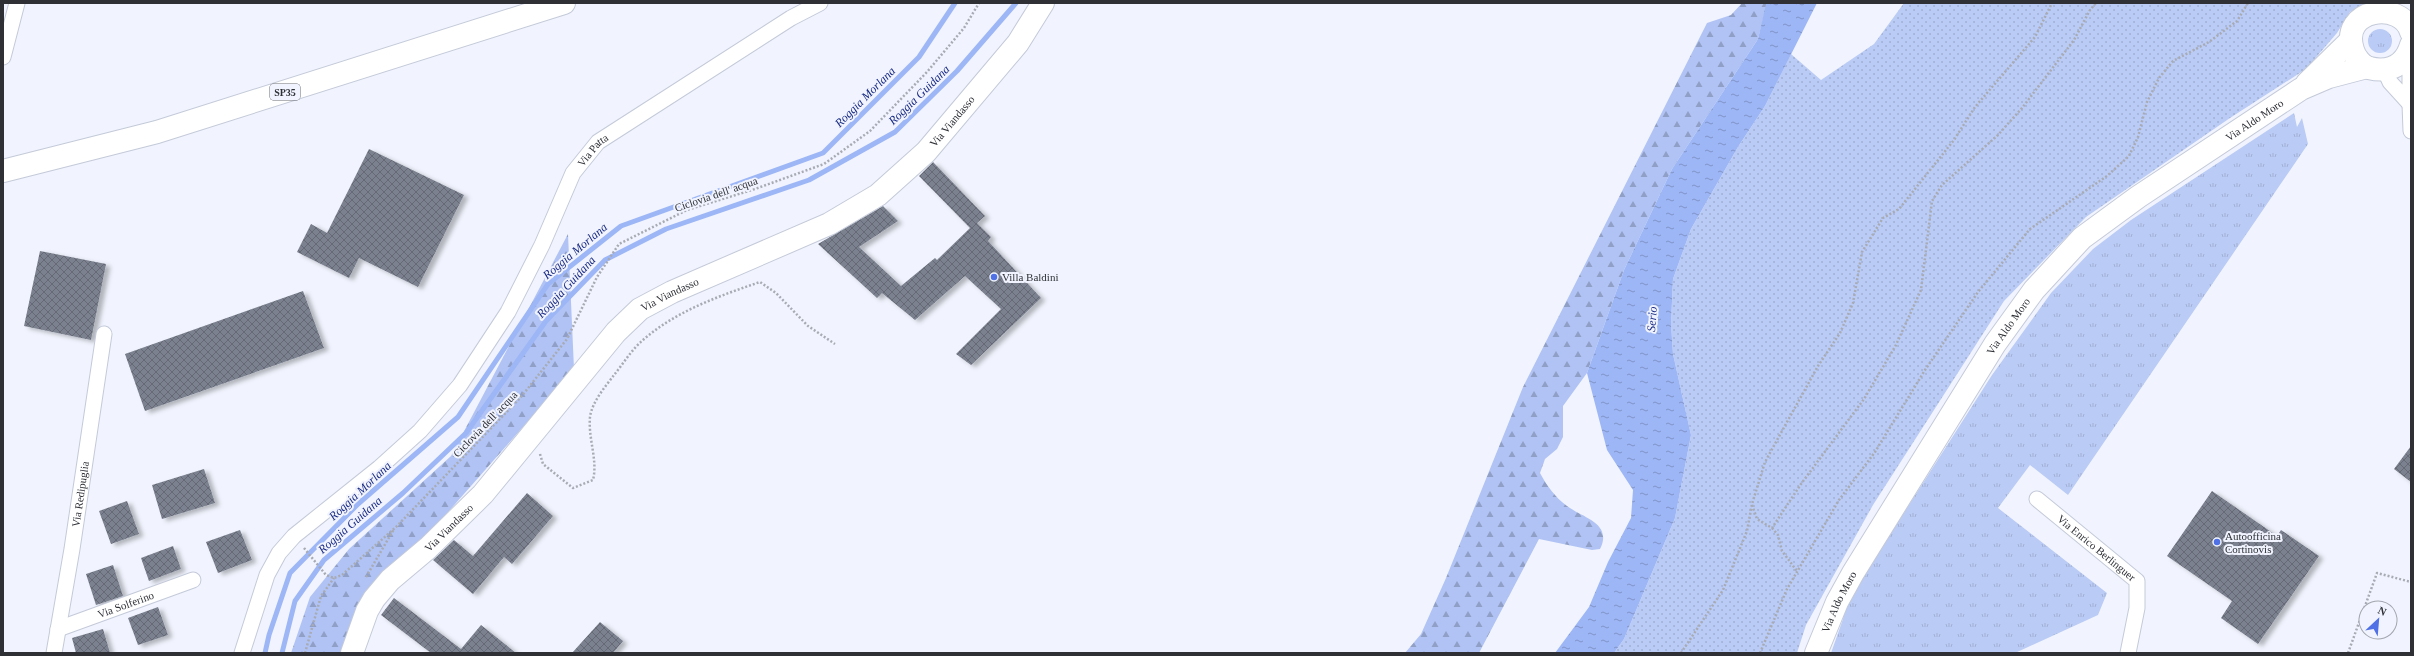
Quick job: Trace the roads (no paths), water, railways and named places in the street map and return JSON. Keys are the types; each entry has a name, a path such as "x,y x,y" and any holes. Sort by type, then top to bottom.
{"main road":[{"name":"SP35","path":"3,171 156,132 564,3"},
{"name":"Via Viandasso","path":"352,653 367,611 374,599 390,580 428,548 483,494 534,434 616,332 640,309 672,292 829,224 878,195 931,146 1018,43 1043,3"},
{"name":"Via Aldo Moro","path":"2301,89 2350,41 2353,26 2363,14 2392,6 2405,19 2411,31"},
{"path":"2350,41 2354,56 2376,69"},
{"name":"Via Aldo Moro","path":"1816,653 1837,602 1853,573 1995,344 2034,290 2082,238 2138,197 2301,89 2329,77 2398,66 2408,55 2411,45"}],"street":[{"path":"3,57 17,3"},
{"name":"Via Patta","path":"242,653 267,575 279,553 294,536 380,468 420,431 460,385 508,312 542,245 573,173 598,142 791,18 820,3"},
{"path":"2411,45 2411,131"},
{"path":"2376,69 2410,104"},
{"name":"Via Redipuglia","path":"54,653 104,334"},
{"name":"Via Enrico Berlinguer","path":"2037,499 2137,581 2137,608 2128,653"},
{"name":"Via Solferino","path":"58,629 193,580"}],"water":[{"name":"Serio","path":"1817,3 1765,106 1738,147 1691,229 1673,279 1671,324 1673,354 1691,435 1675,518 1624,639 1614,653 1555,653 1589,607 1608,562 1631,518 1633,490 1607,450 1587,373 1624,270 1672,169 1758,39 1766,4"}],"waterway":[{"name":"Roggia Morlana","path":"265,653 269,635 290,573 358,504 458,417 548,284 621,226 823,153 919,57 955,3"},
{"name":"Roggia Guidana","path":"282,653 295,601 324,560 403,493 466,433 546,321 605,260 666,229 809,180 895,132 957,71 1016,3"}],"place":[{"name":"Villa Baldini","path":"994,277"},
{"name":"Autoofficina Cortinovis","path":"2217,542"}]}
